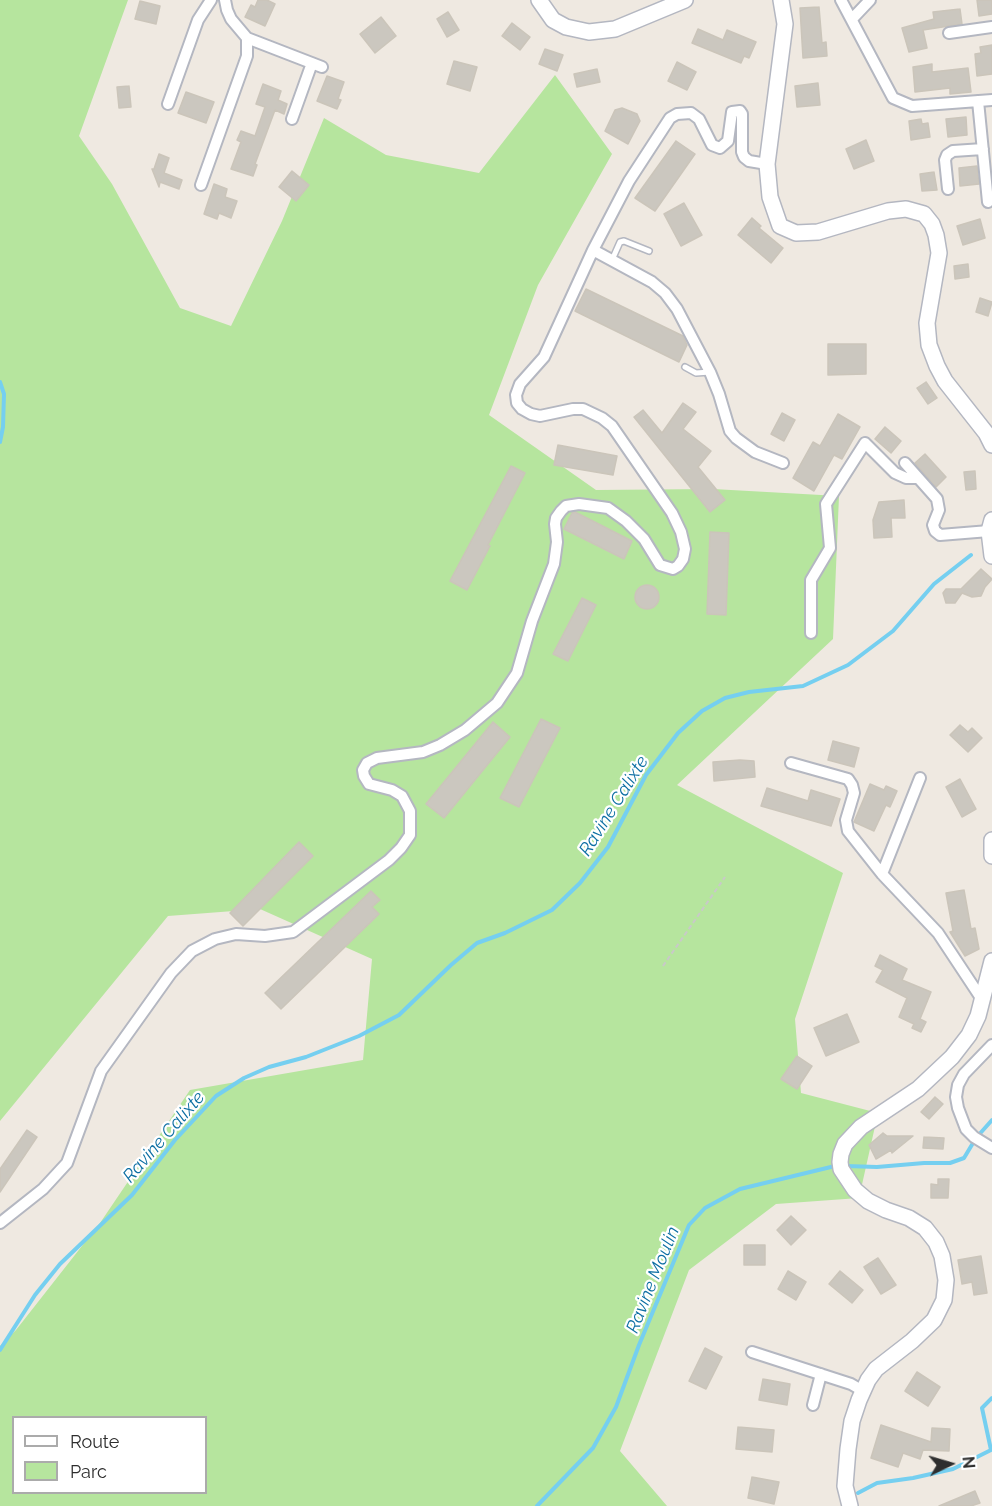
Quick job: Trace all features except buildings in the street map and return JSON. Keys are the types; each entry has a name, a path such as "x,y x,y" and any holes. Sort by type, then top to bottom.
{"main road":[{"path":"539,0 553,20 589,32 615,29 680,1"},
{"path":"781,0 785,24 768,164 773,212 780,226 796,233 818,232 888,211 906,209 924,214 932,224 939,253 927,322 928,345 945,381 986,433 992,445"},
{"path":"991,525 992,556"},
{"path":"992,840 992,856"},
{"path":"850,1506 845,1486 848,1449 852,1421 863,1391 876,1369 912,1341 934,1320 944,1299 946,1280 942,1256 936,1242 925,1228 909,1218 868,1201 855,1190 845,1176 840,1162 841,1154 845,1144 861,1126 918,1089 952,1057 969,1035 983,1001 992,961"}],"street":[{"path":"168,104 198,20 211,0"},
{"path":"225,0 226,10 231,19 247,38 317,65 292,119"},
{"path":"841,0 893,98 912,106 992,100"},
{"path":"852,19 870,0"},
{"path":"949,33 992,27"},
{"path":"201,185 247,56 247,38"},
{"path":"978,101 988,202"},
{"path":"0,1223 43,1189 67,1163 101,1071 171,973 192,951 215,939 236,934 266,936 293,932 380,867 401,848 410,835 410,811 402,796 392,790 369,784 363,770 367,763 377,758 423,752 440,745 465,730 497,703 517,673 532,621 554,564 556,518 566,506 579,504 608,508 626,521 644,539 660,565 672,569 678,566 683,559 685,549 681,532 672,513 612,426 602,418 583,409 540,416 531,414 517,403 516,395 520,384 544,357 593,250 629,181 670,118 677,114 691,114 699,119 712,145 720,148 728,141 732,111 740,111 744,157 748,161 768,164"},
{"path":"948,189 945,160 947,155 953,151 983,149"},
{"path":"593,250 652,282 664,293 677,309 710,372 719,394 726,423 736,438 755,452 783,462"},
{"path":"811,633 812,580 831,548 826,504 866,443 895,473 906,478 918,478"},
{"path":"905,463 937,499 939,504 933,525 940,536 991,525"},
{"path":"791,763 848,779 854,793 846,820 848,831 912,908 928,920 939,933 983,1001"},
{"path":"882,874 920,778"},
{"path":"992,1045 964,1074 958,1085 956,1097 966,1129 974,1137 992,1147"},
{"path":"752,1352 851,1384 863,1391"},
{"path":"813,1405 821,1374"}],"lane":[{"path":"612,260 620,242 624,241 649,251"},
{"path":"685,367 696,373 710,372"}],"path":[{"path":"663,966 725,877"}],"green space":[{"path":"0,0 128,0 79,136 112,184 180,308 231,326 282,221 324,118 386,155 479,173 555,75 612,154 538,285 489,415 596,490 713,489 839,496 833,639 677,785 843,873 795,1019 801,1093 878,1113 859,1198 776,1204 689,1270 620,1451 667,1506 0,1506 0,1346 16,1330 100,1223 190,1090 363,1060 372,959 260,909 168,916 0,1121"}],"waterway":[{"path":"0,382 4,394 0,442"},
{"name":"Ravine Calixte","path":"0,1350 35,1295 60,1264 132,1195 175,1140 216,1096 244,1078 359,1036 399,1015 477,943 505,933 552,910 580,883 608,847 646,775 678,733 702,711 725,698 749,692 803,686 848,665 893,631 934,584 971,555"},
{"name":"Ravine Moulin","path":"846,1166 877,1167 950,1163 964,1158 976,1138 992,1120"},
{"name":"Ravine Moulin","path":"537,1506 593,1448 616,1407 689,1225 705,1208 740,1189 835,1166"},
{"path":"858,1493 877,1483 953,1469 991,1450 982,1408 992,1398"}]}
